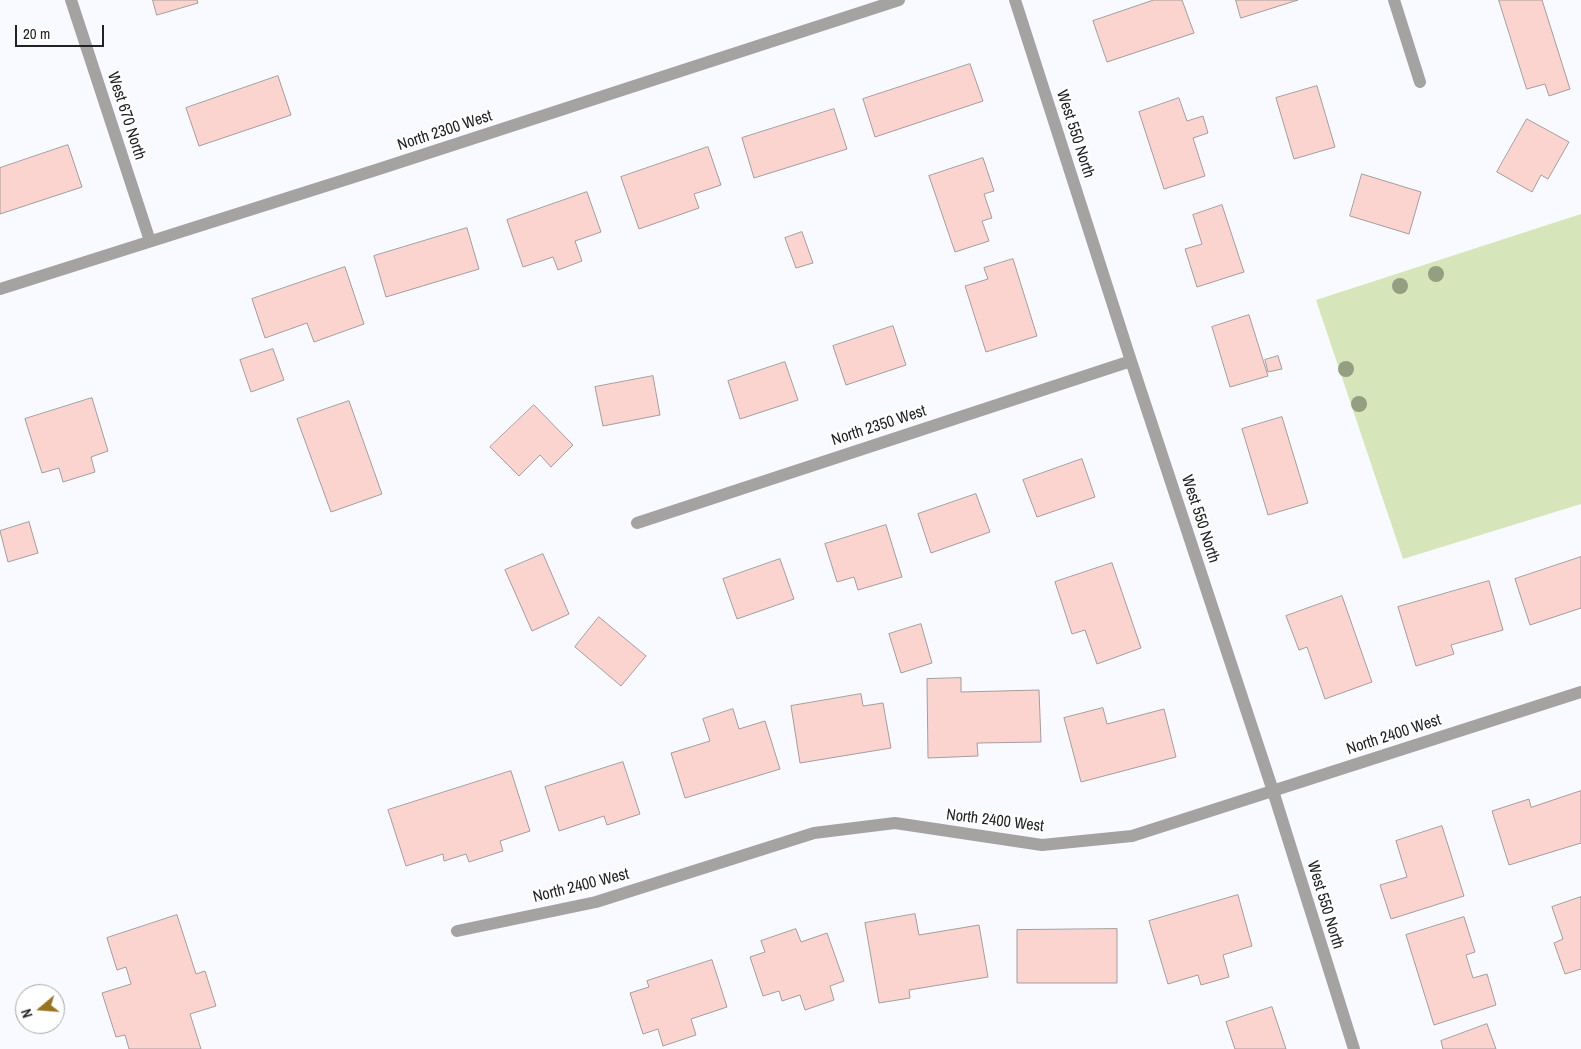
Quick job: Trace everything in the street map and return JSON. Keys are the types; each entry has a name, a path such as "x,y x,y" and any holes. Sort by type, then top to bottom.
{"street":[{"name":"West 670 North","path":"71,0 150,242"},
{"name":"North 2300 West","path":"0,289 388,166 899,0"},
{"name":"West 550 North","path":"1015,0 1131,361 1273,791 1354,1049"},
{"path":"1394,0 1420,82"},
{"name":"North 2350 West","path":"637,523 1131,361"},
{"name":"North 2400 West","path":"457,931 596,902 814,833 895,823 1042,845 1132,836 1581,692"}],"green space":[{"path":"1581,214 1581,504 1403,559 1316,300"}],"building":[{"path":"153,0 197,0 198,3 157,15"},
{"path":"1154,0 1182,0 1194,33 1107,62 1093,21"},
{"path":"1236,0 1298,0 1241,18"},
{"path":"1499,0 1542,0 1570,89 1549,96 1545,84 1527,89"},
{"path":"970,64 983,101 875,137 863,99"},
{"path":"278,76 291,115 199,146 186,108"},
{"path":"1317,86 1335,147 1294,159 1276,98"},
{"path":"1179,98 1187,121 1203,116 1208,133 1193,138 1205,176 1164,189 1139,112"},
{"path":"834,109 847,149 754,178 742,138"},
{"path":"1527,119 1569,142 1548,179 1541,175 1532,192 1497,172"},
{"path":"68,145 82,187 0,214 0,168"},
{"path":"708,147 721,185 694,194 699,208 639,229 621,177"},
{"path":"983,158 994,191 984,194 992,218 982,221 989,241 955,252 929,176"},
{"path":"1362,174 1421,192 1409,234 1350,216"},
{"path":"587,192 601,232 575,241 582,261 558,270 553,257 523,267 507,220"},
{"path":"1222,205 1244,272 1197,287 1185,249 1202,244 1193,215"},
{"path":"467,228 479,269 386,297 374,256"},
{"path":"802,232 813,263 796,268 785,238"},
{"path":"1013,259 1037,336 986,352 965,286 988,279 984,268"},
{"path":"345,267 364,324 314,342 307,323 265,338 252,299"},
{"path":"1249,315 1268,376 1230,387 1212,327"},
{"path":"893,326 906,365 846,385 833,346"},
{"path":"273,349 284,380 251,392 240,360"},
{"path":"1278,356 1282,369 1268,372 1265,360"},
{"path":"785,362 798,400 740,419 728,381"},
{"path":"653,376 660,415 603,426 595,387"},
{"path":"92,398 108,451 91,457 95,472 63,482 59,468 42,473 25,419"},
{"path":"349,401 382,494 331,512 297,419"},
{"path":"534,405 573,445 551,467 540,455 519,476 490,447"},
{"path":"1282,417 1308,503 1268,515 1242,429"},
{"path":"1082,459 1095,497 1037,517 1023,480"},
{"path":"976,494 990,532 931,553 918,514"},
{"path":"29,522 38,553 8,562 0,531"},
{"path":"886,525 902,577 858,590 854,577 837,582 825,544"},
{"path":"543,554 569,614 532,631 505,570"},
{"path":"1581,557 1581,608 1530,625 1515,579"},
{"path":"780,559 794,599 737,619 723,579"},
{"path":"1112,563 1141,648 1097,664 1085,630 1072,634 1055,582"},
{"path":"1489,581 1503,630 1451,645 1454,654 1416,666 1398,607"},
{"path":"1342,596 1372,682 1325,699 1307,647 1299,650 1286,616"},
{"path":"599,617 646,656 621,686 575,647"},
{"path":"921,624 932,663 901,673 889,634"},
{"path":"961,678 961,692 1039,690 1041,742 977,743 978,756 928,758 927,679"},
{"path":"861,694 863,706 883,703 891,748 800,763 791,706"},
{"path":"1103,708 1107,724 1164,709 1176,757 1081,782 1064,718"},
{"path":"733,709 739,729 765,721 780,769 685,798 671,753 710,741 703,719"},
{"path":"623,762 640,814 607,825 604,816 559,831 545,787"},
{"path":"511,771 530,831 500,841 503,851 469,862 466,854 444,861 443,854 406,866 388,810"},
{"path":"1581,791 1581,843 1509,865 1492,811 1529,799 1531,807"},
{"path":"1442,826 1464,896 1391,919 1380,885 1407,877 1396,841"},
{"path":"1238,895 1252,946 1223,955 1229,977 1201,985 1198,975 1168,984 1149,921"},
{"path":"1581,897 1581,969 1565,974 1554,943 1563,939 1552,907"},
{"path":"915,914 919,935 979,925 988,977 909,990 910,998 879,1003 865,923"},
{"path":"177,915 196,974 205,971 216,1006 190,1014 201,1049 129,1049 125,1035 116,1037 102,993 131,984 126,967 117,970 107,938"},
{"path":"1464,917 1475,952 1466,955 1473,978 1487,974 1496,1005 1434,1025 1406,935"},
{"path":"796,929 801,942 827,933 844,981 830,986 834,1000 805,1010 800,995 782,1001 779,991 763,996 750,957 765,952 761,941"},
{"path":"1117,929 1117,983 1017,983 1017,930"},
{"path":"712,960 727,1007 691,1019 696,1035 663,1046 658,1029 643,1034 630,993 649,987 647,981"},
{"path":"1272,1007 1286,1049 1235,1049 1226,1022"},
{"path":"1487,1024 1496,1049 1443,1049 1441,1041"}]}
